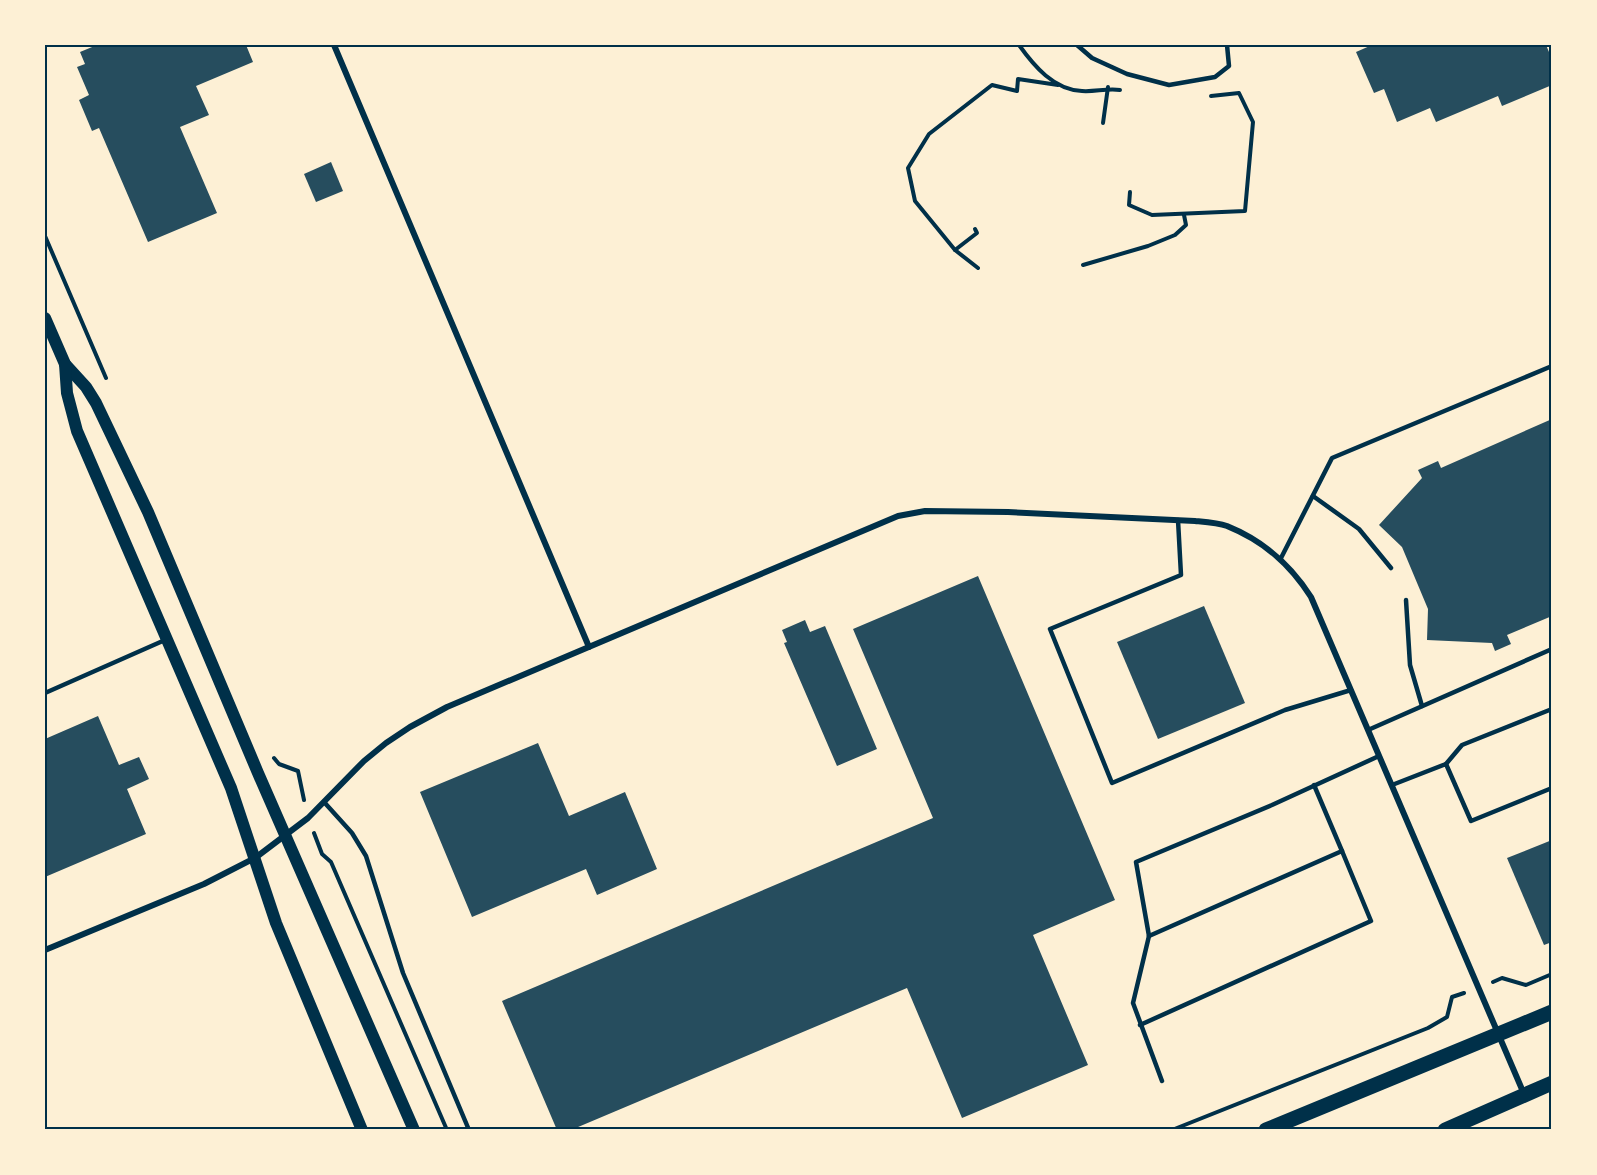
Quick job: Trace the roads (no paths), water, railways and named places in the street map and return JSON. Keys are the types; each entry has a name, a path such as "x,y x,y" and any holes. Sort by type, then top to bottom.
{"main road":[{"path":"45,318 65,364 86,387 96,403 148,512 414,1130"},
{"path":"65,364 67,393 78,431 231,788 296,976 362,1130"},
{"path":"1266,1130 1552,1012"},
{"path":"1445,1130 1552,1083"}],"street":[{"path":"334,45 589,647"},
{"path":"45,950 204,884 255,858 286,837 308,818 364,761 410,727 447,707 898,516 925,511 1008,512 1178,520 1226,526 1263,544 1297,575 1311,597 1524,1095"}],"lane":[{"path":"1081,46 1092,58 1114,69 1169,85 1215,77 1229,66 1227,45"},
{"path":"1281,558 1332,458 1552,366"},
{"path":"1313,496 1359,529 1391,568"},
{"path":"1178,520 1181,575 1050,629 1112,783 1285,710 1351,690"},
{"path":"1406,600 1410,665 1422,706"},
{"path":"45,693 167,639"},
{"path":"1368,730 1552,649"},
{"path":"1392,784 1446,764 1462,746 1552,709"},
{"path":"1162,1081 1133,1003 1149,936 1137,862 1379,756"},
{"path":"1446,764 1471,821 1552,788"},
{"path":"1140,1025 1371,921 1314,785"},
{"path":"324,802 352,833 366,856 403,972 469,1130"},
{"path":"1149,936 1342,851"}]}
